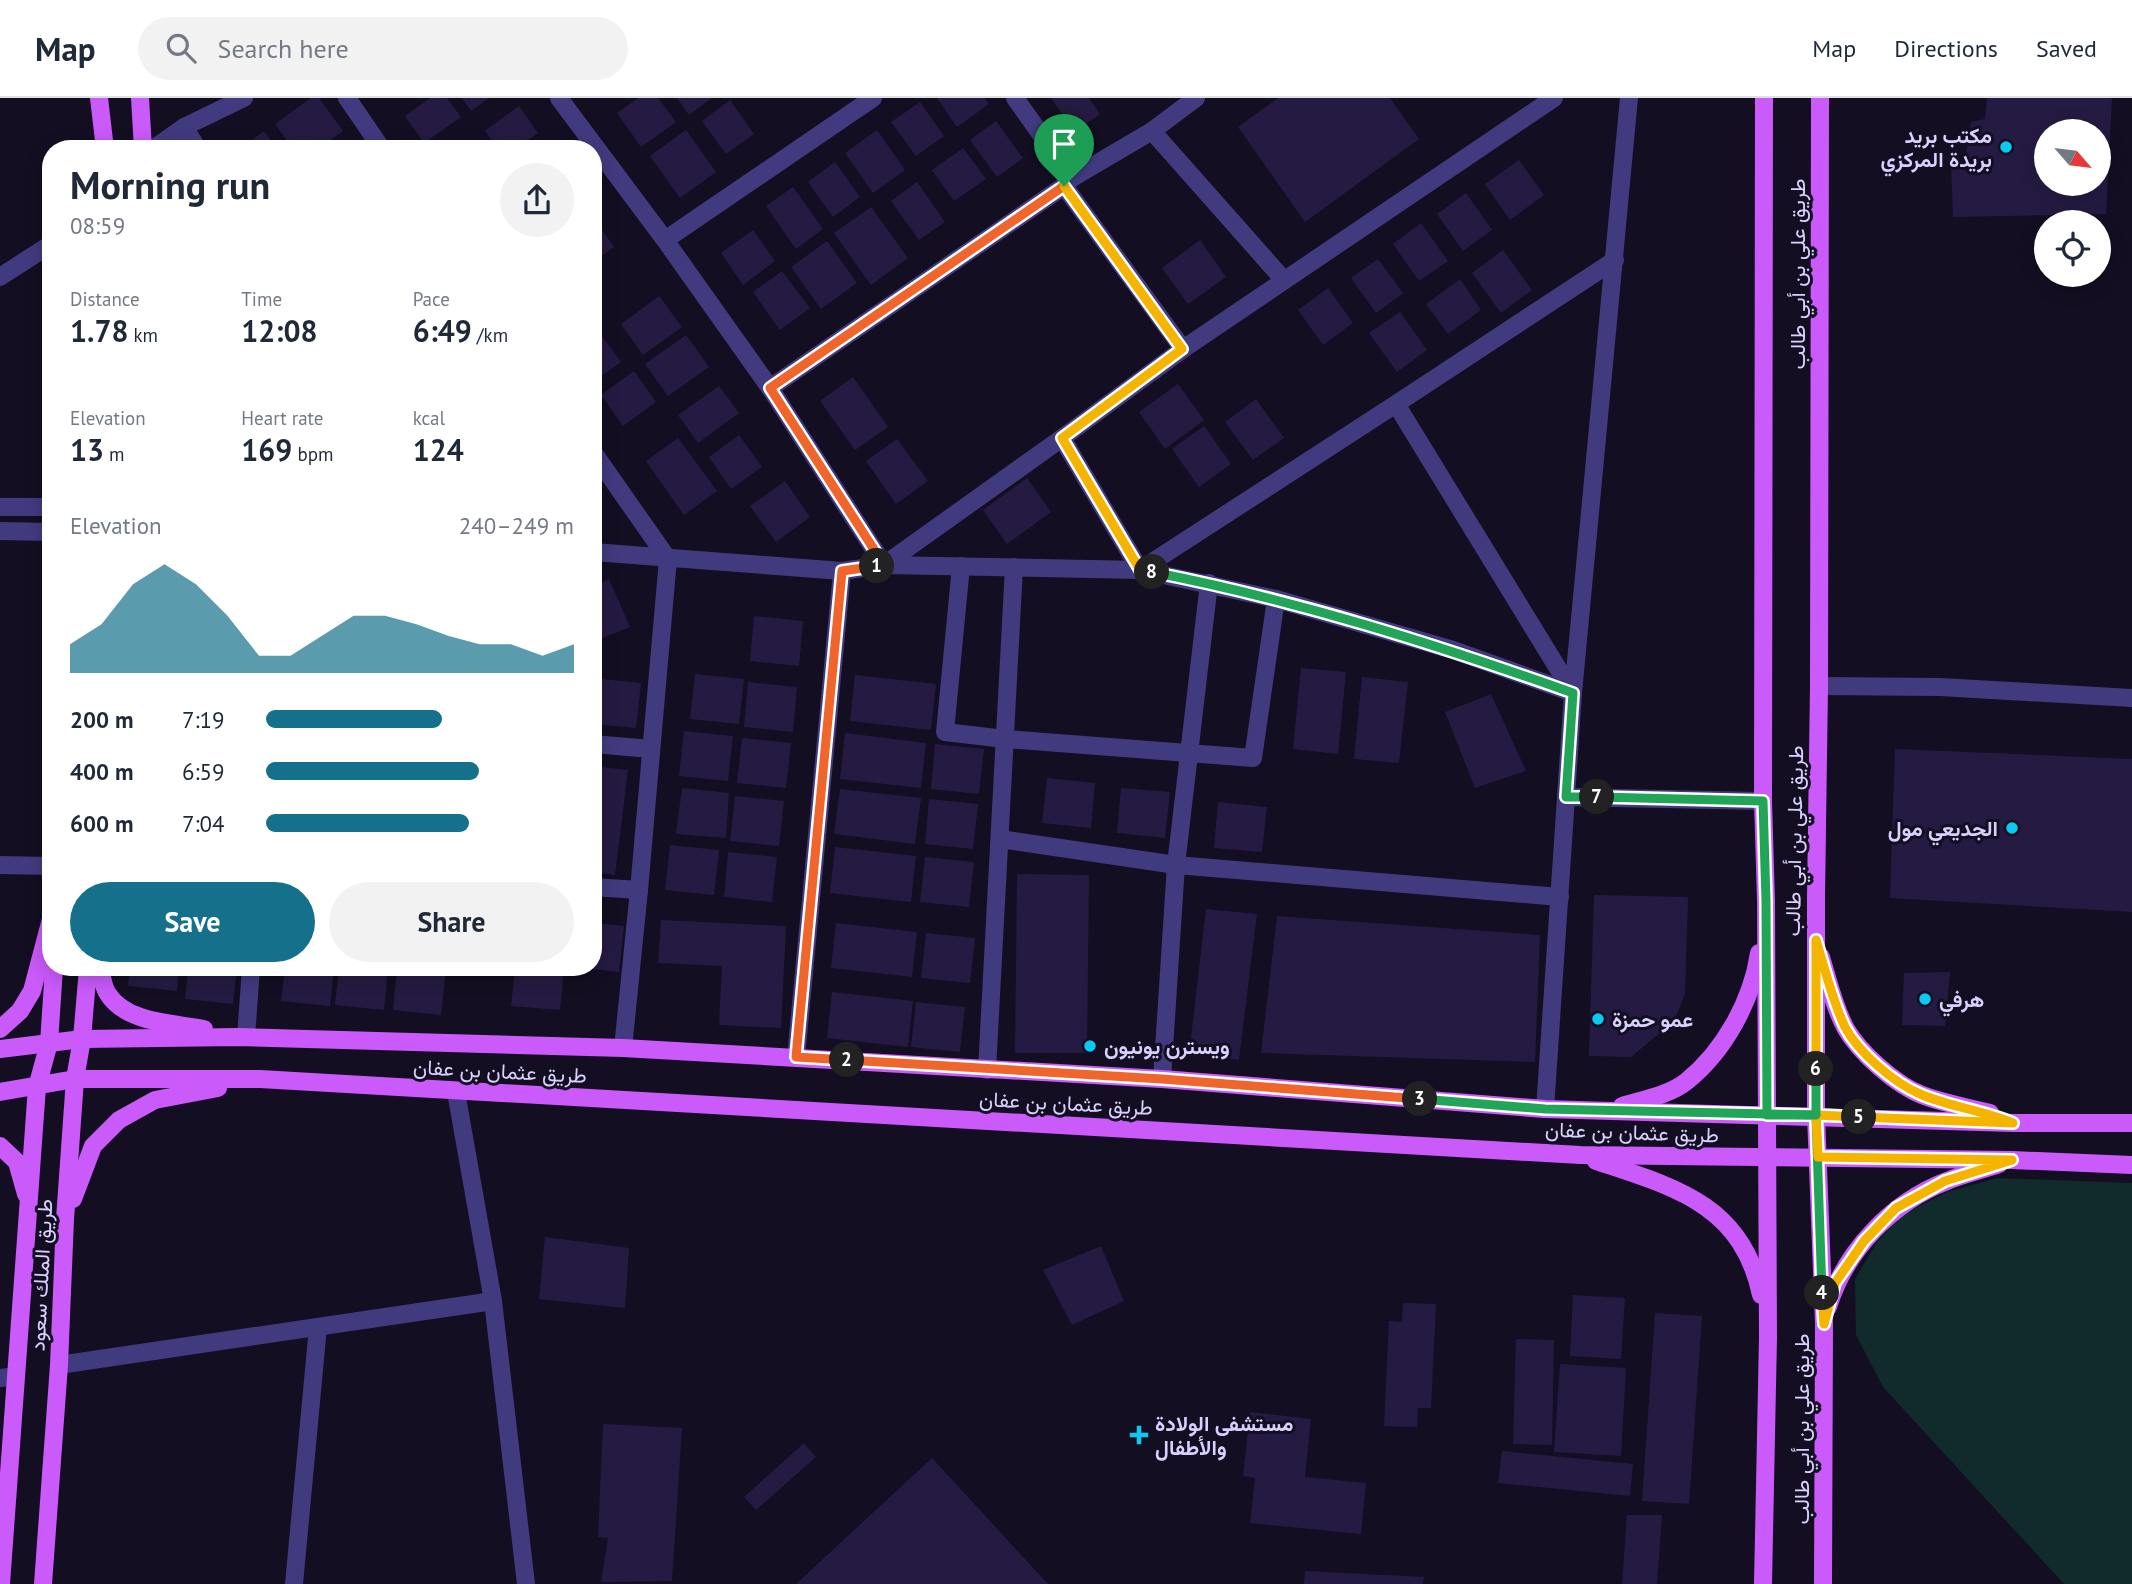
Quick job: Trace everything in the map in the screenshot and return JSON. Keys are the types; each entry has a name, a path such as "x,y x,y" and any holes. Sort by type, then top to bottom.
{"main road":[{"path":"99,98 104,140"},
{"path":"140,98 142,140"},
{"name":"طريق علي بن أبي طالب","path":"1763,1584 1768,1337 1763,801 1764,98"},
{"name":"طريق علي بن أبي طالب","path":"1820,98 1816,1115 1824,1324 1823,1584"},
{"path":"1606,1111 1651,1098 1685,1083 1721,1047 1744,1003 1756,971 1766,901"},
{"path":"1816,940 1846,1029 1874,1062 1889,1075 1920,1094 1959,1107 1987,1112 2013,1123"},
{"path":"0,1029 20,1011 32,991 42,953"},
{"name":"طريق الملك سعود","path":"1,1584 8,1377 26,1243 37,1087 50,1043 54,976"},
{"name":"طريق الملك سعود","path":"43,1584 59,1365 65,1219 75,1079 82,1039 87,976"},
{"path":"102,976 106,992 120,1009 138,1016 242,1037"},
{"name":"طريق عثمان بن عفان","path":"0,1049 82,1039 242,1037 623,1048 1162,1079 1545,1109 1816,1115 2013,1123 2132,1123"},
{"name":"طريق عثمان بن عفان","path":"0,1092 75,1079 260,1079 1580,1155 2012,1160 2132,1165"},
{"path":"65,1219 93,1146 119,1121 155,1100 260,1079"},
{"path":"0,1146 17,1162 26,1194 26,1243"},
{"path":"1580,1155 1659,1182 1713,1210 1748,1253 1761,1292 1768,1337"},
{"path":"1824,1324 1835,1283 1864,1241 1896,1208 1945,1181 2012,1160"}],"street":[{"path":"166,140 184,127 244,98"},
{"path":"347,98 376,140"},
{"path":"665,240 873,98"},
{"path":"1015,98 1068,182 1182,349"},
{"path":"770,388 1068,182 1152,131 1196,98"},
{"path":"884,565 1182,349 1554,98"},
{"path":"1545,1109 1573,693 1629,98"},
{"path":"567,101 594,140"},
{"path":"184,127 192,140"},
{"path":"1152,131 1283,279"},
{"path":"602,151 770,388 884,565"},
{"path":"0,277 42,250"},
{"path":"1140,570 1615,260"},
{"path":"1396,404 1573,693"},
{"path":"1062,438 1140,570"},
{"path":"602,465 668,559 623,1048"},
{"path":"0,507 42,507"},
{"path":"0,531 42,532"},
{"path":"602,553 842,571 884,565 1140,570 1209,583 1276,600 1453,650 1573,693"},
{"path":"961,566 945,732 1005,739 1253,758 1276,600"},
{"path":"987,1070 1014,567"},
{"path":"796,1057 842,571"},
{"path":"1162,1079 1176,865 1209,583"},
{"path":"1819,686 1940,687 2132,698"},
{"path":"602,745 652,749"},
{"path":"1566,797 1763,801"},
{"path":"1000,839 1176,865 1560,897"},
{"path":"0,865 42,866"},
{"path":"602,888 639,890"},
{"path":"242,1037 250,976"},
{"path":"456,1092 493,1301 526,1584"},
{"path":"59,1365 493,1301"},
{"path":"294,1584 318,1327"}],"green space":[{"path":"1997,1178 2132,1183 2132,1584 2064,1584 1883,1387 1856,1335 1855,1279 1877,1242 1902,1215 1947,1192"}],"building":[{"path":"311,98 319,98 343,131 330,140 287,140 275,124"},
{"path":"430,98 447,98 461,117 428,140 422,140 405,116"},
{"path":"462,98 489,98 471,111"},
{"path":"638,98 658,98 676,122 641,147 617,113"},
{"path":"677,98 712,98 689,115"},
{"path":"937,98 985,98 989,104 957,127"},
{"path":"1051,98 1089,98 1100,114 1075,132"},
{"path":"1278,98 1390,98 1419,139 1305,222 1238,127"},
{"name":"مكتب بريد بريدة المركزي","path":"1987,98 2112,98 2111,119 2034,119 2034,196 2107,196 2106,210 2034,210 2034,215 1953,217 1951,163 1964,167 1971,122 1985,119"},
{"path":"730,100 754,134 726,154 702,121"},
{"path":"920,102 944,136 916,156 891,122"},
{"path":"519,106 538,133 528,140 492,140 485,131"},
{"path":"996,121 1023,158 997,177 970,140"},
{"path":"686,130 716,172 680,198 650,156"},
{"path":"877,130 905,170 873,193 845,153"},
{"path":"264,131 270,140 252,140"},
{"path":"963,148 986,179 954,201 932,170"},
{"path":"1519,160 1544,195 1510,220 1485,184"},
{"path":"835,162 860,197 833,217 808,182"},
{"path":"917,182 945,222 919,240 891,201"},
{"path":"793,187 823,229 796,249 766,206"},
{"path":"1466,193 1492,230 1463,251 1437,214"},
{"path":"871,207 908,258 871,285 834,233"},
{"path":"1421,223 1448,261 1419,281 1393,244"},
{"path":"602,230 614,247 602,256"},
{"path":"753,230 775,261 743,285 721,253"},
{"path":"1200,240 1226,277 1188,304 1162,268"},
{"path":"827,241 857,283 821,309 791,267"},
{"path":"1503,250 1532,290 1501,313 1472,273"},
{"path":"1378,259 1403,293 1376,313 1351,278"},
{"path":"782,271 810,308 780,330 753,292"},
{"path":"1460,279 1481,310 1448,334 1426,304"},
{"path":"1328,288 1353,323 1323,345 1298,310"},
{"path":"659,296 682,327 643,355 621,324"},
{"path":"1400,312 1427,350 1397,372 1369,333"},
{"path":"686,335 709,367 668,396 645,364"},
{"path":"602,336 621,362 602,376"},
{"path":"634,371 656,402 623,426 602,394"},
{"path":"853,377 888,427 855,450 820,401"},
{"path":"1178,384 1204,420 1165,449 1139,412"},
{"path":"719,386 739,413 698,443 678,415"},
{"path":"1256,399 1284,438 1253,460 1225,422"},
{"path":"1204,426 1231,464 1199,487 1172,449"},
{"path":"739,435 762,467 731,489 709,457"},
{"path":"678,438 717,491 684,515 646,461"},
{"path":"897,439 928,481 896,504 866,461"},
{"path":"1027,478 1051,512 1007,544 983,510"},
{"path":"785,481 810,517 776,542 750,506"},
{"path":"609,579 630,627 602,638 602,582"},
{"path":"754,616 803,621 799,666 750,661"},
{"path":"1301,668 1346,672 1338,754 1293,749"},
{"path":"695,674 744,679 739,724 690,719"},
{"path":"855,675 936,684 931,730 850,721"},
{"path":"1362,677 1408,682 1399,763 1354,759"},
{"path":"602,679 641,683 636,728 602,725"},
{"path":"748,682 797,687 793,732 744,727"},
{"path":"1491,694 1526,771 1475,788 1445,712"},
{"path":"684,731 733,736 728,781 679,776"},
{"path":"845,733 926,743 921,788 840,779"},
{"path":"742,738 791,743 786,788 737,783"},
{"path":"935,744 984,749 979,794 931,789"},
{"name":"الجديعي مول","path":"1895,749 2132,759 2132,912 1890,898"},
{"path":"602,767 628,770 615,875 602,873"},
{"path":"1047,778 1095,783 1091,828 1042,823"},
{"path":"682,788 729,793 726,838 676,834"},
{"path":"1121,788 1170,792 1165,838 1117,833"},
{"path":"840,789 921,798 915,844 834,834"},
{"path":"735,796 784,801 779,846 730,841"},
{"path":"929,799 978,804 973,849 925,844"},
{"path":"1218,802 1267,807 1262,852 1214,848"},
{"path":"670,845 719,850 714,895 665,890"},
{"path":"835,847 916,856 911,902 830,893"},
{"path":"728,852 777,857 772,902 724,897"},
{"path":"925,857 974,862 969,907 920,902"},
{"path":"1017,874 1089,875 1087,1053 1015,1053"},
{"path":"1594,895 1688,897 1685,994 1674,1021 1631,1057 1589,1056"},
{"path":"1206,909 1257,914 1239,1060 1189,1054"},
{"path":"1277,916 1540,935 1535,1062 1261,1053"},
{"path":"661,920 786,926 781,1028 719,1025 722,966 658,963"},
{"path":"836,923 917,932 912,977 831,968"},
{"path":"602,924 624,926 619,972 602,970"},
{"path":"926,933 975,938 970,983 921,978"},
{"name":"هرفي","path":"1950,972 1945,1026 1902,1025 1904,973"},
{"path":"129,976 178,976 177,991 128,986"},
{"path":"187,976 236,976 233,1004 185,999"},
{"path":"284,976 333,976 330,1006 281,1001"},
{"path":"338,976 387,976 384,1010 335,1005"},
{"path":"396,976 445,976 441,1015 393,1010"},
{"path":"514,976 563,976 560,1010 511,1006"},
{"path":"832,992 913,1001 908,1047 827,1038"},
{"path":"916,1002 965,1007 960,1052 911,1047"},
{"path":"545,1237 629,1248 625,1308 539,1299"},
{"path":"1101,1246 1124,1301 1072,1325 1043,1270"},
{"path":"1573,1295 1625,1298 1621,1359 1570,1356"},
{"path":"1403,1303 1436,1304 1431,1408 1418,1408 1417,1427 1384,1426 1389,1321 1402,1322"},
{"path":"1655,1313 1702,1316 1689,1504 1642,1501"},
{"path":"1516,1339 1554,1340 1552,1445 1513,1444"},
{"path":"1560,1364 1626,1368 1621,1456 1554,1452"},
{"path":"1250,1412 1311,1419 1305,1477 1366,1483 1361,1534 1250,1523 1255,1478 1243,1476"},
{"path":"603,1424 682,1428 672,1581 601,1582 608,1538 598,1537"},
{"path":"804,1443 816,1457 756,1510 744,1497"},
{"path":"1502,1451 1633,1464 1630,1496 1498,1483"},
{"path":"932,1458 1048,1584 796,1584"},
{"path":"1627,1515 1662,1515 1657,1584 1622,1584"},
{"path":"1305,1571 1424,1577 1423,1584 1304,1584"}],"place":[{"name":"مكتب بريد بريدة المركزي","path":"2006,147"},
{"name":"الجديعي مول","path":"2012,828"},
{"name":"هرفي","path":"1925,999"},
{"name":"عمو حمزة","path":"1598,1019"},
{"name":"ويسترن يونيون","path":"1090,1046"},
{"name":"مستشفى الولادة والأطفال","path":"1139,1435"}],"route":[{"path":"1064,186 770,388 884,565 842,571 796,1057 1162,1079 1545,1109 1767,1115 1816,1115 1824,1324 1835,1283 1864,1241 1896,1208 1945,1181 2012,1160 1818,1157 1816,1115 2013,1123 1987,1112 1959,1107 1920,1094 1889,1075 1867,1055 1846,1029 1816,940 1816,1115 1767,1115 1763,801 1566,797 1573,693 1453,650 1267,597 1140,570 1062,438 1182,349 1064,186"}]}
